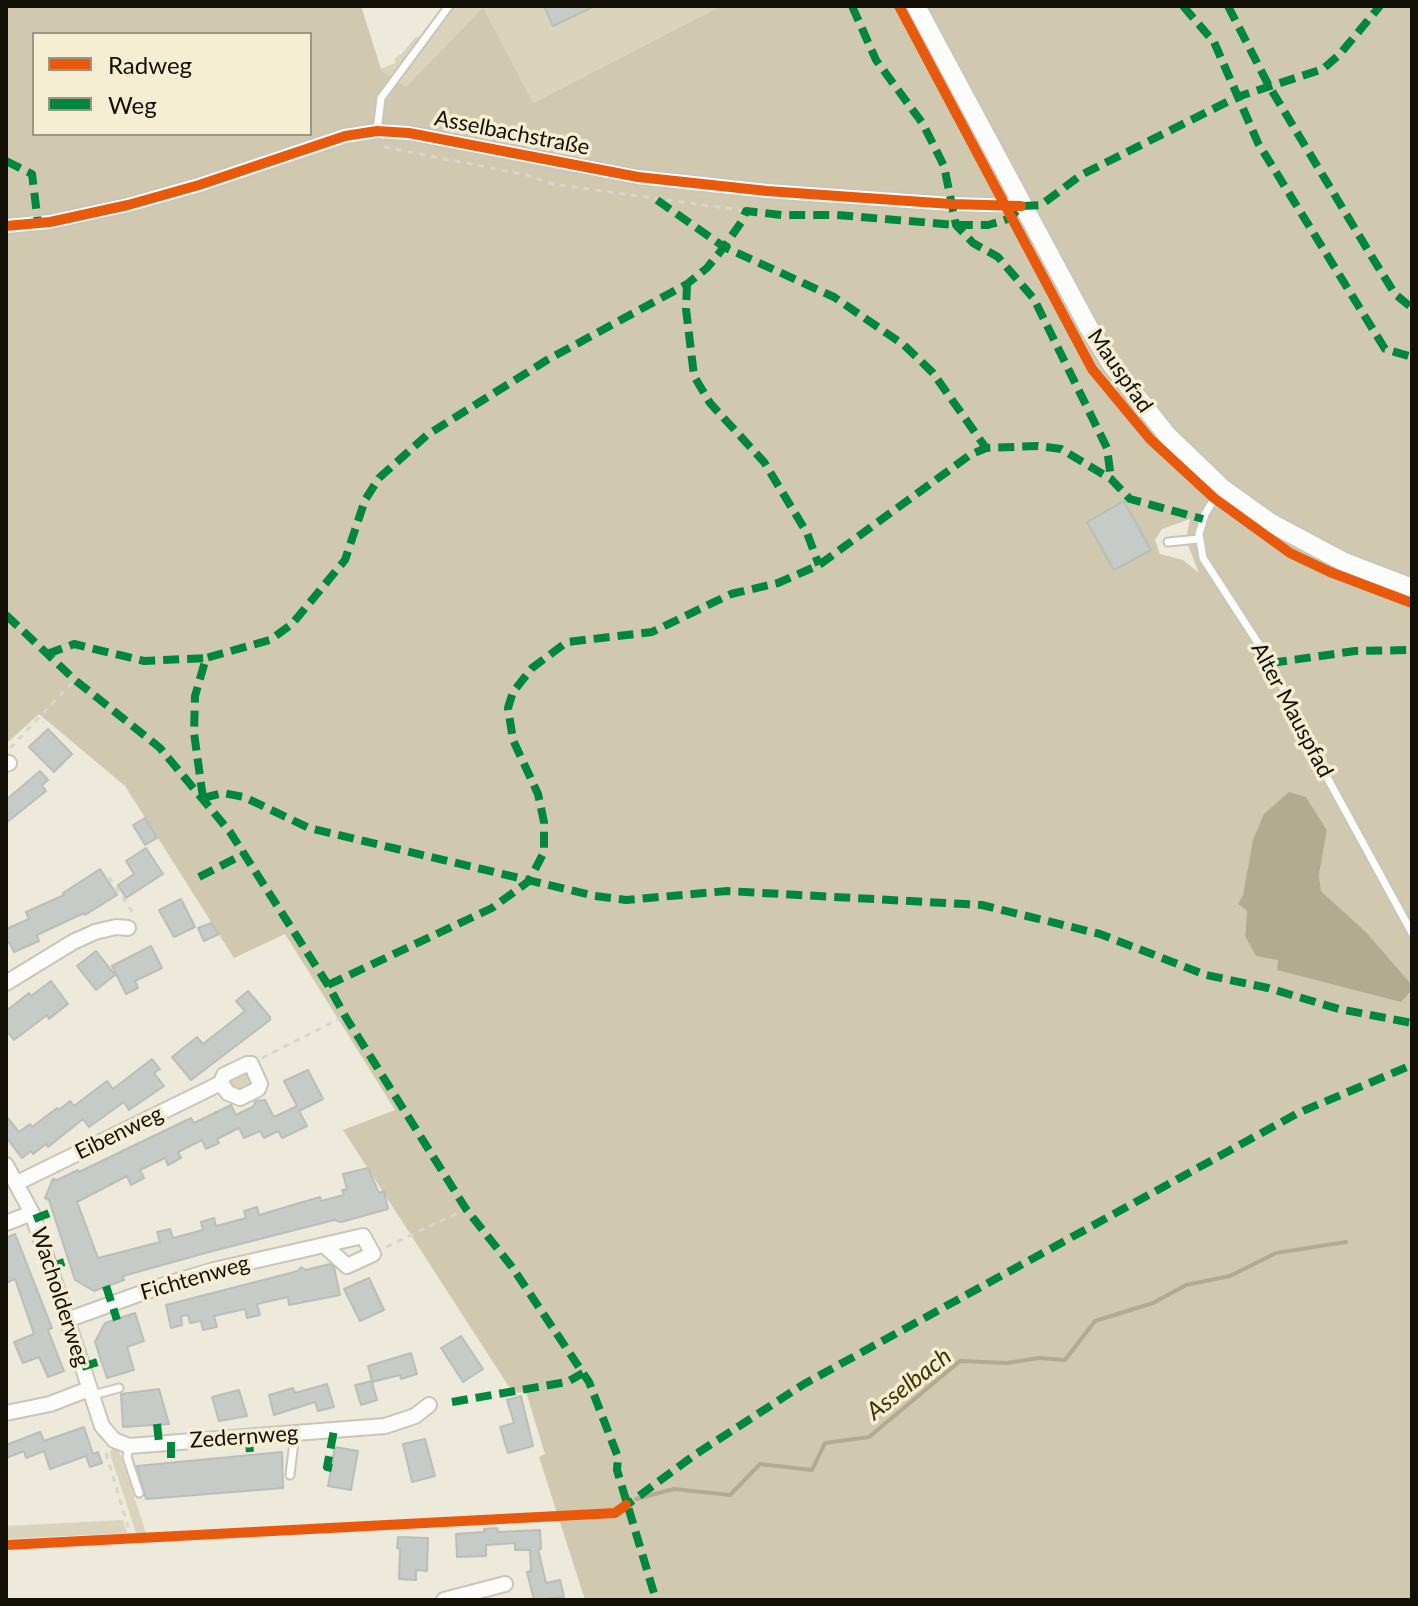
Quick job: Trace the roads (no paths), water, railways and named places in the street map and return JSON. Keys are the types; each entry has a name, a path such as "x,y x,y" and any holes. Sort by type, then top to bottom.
{"street":[{"name":"Mauspfad","path":"916,6 1021,206 1112,365 1167,435 1222,488 1296,538 1344,562 1412,588"},
{"name":"Asselbachstraße","path":"6,226 50,222 128,205 345,136 376,138 409,133 638,177 767,191 1021,206"},
{"path":"6,983 95,932 116,927 128,928"},
{"name":"Eibenweg","path":"17,1183 221,1083 224,1075 251,1064 259,1080 258,1089 240,1098 228,1093 221,1083"},
{"name":"Wacholderweg","path":"6,1165 32,1213 90,1392"},
{"path":"6,1223 32,1213"},
{"name":"Fichtenweg","path":"67,1320 214,1270 363,1236 373,1254 347,1266 324,1245"},
{"path":"6,1413 90,1392"},
{"name":"Zedernweg","path":"90,1392 102,1426 111,1438 129,1446 385,1426 415,1416 429,1405"},
{"path":"444,1600 505,1584"}],"lane":[{"path":"376,138 381,98 449,6"},
{"path":"1168,542 1199,539 1205,514 1222,488"},
{"name":"Alter Mauspfad","path":"1199,539 1203,558 1271,663 1316,757 1412,933"},
{"path":"90,1392 119,1388"},
{"path":"290,1475 295,1433"},
{"path":"129,1446 127,1457 139,1493"}],"waterway":[{"name":"Asselbach","path":"636,1499 674,1489 730,1495 760,1464 812,1470 825,1443 869,1437 960,1361 1007,1363 1039,1358 1065,1360 1095,1321 1153,1303 1186,1285 1230,1276 1276,1253 1346,1242"}]}
